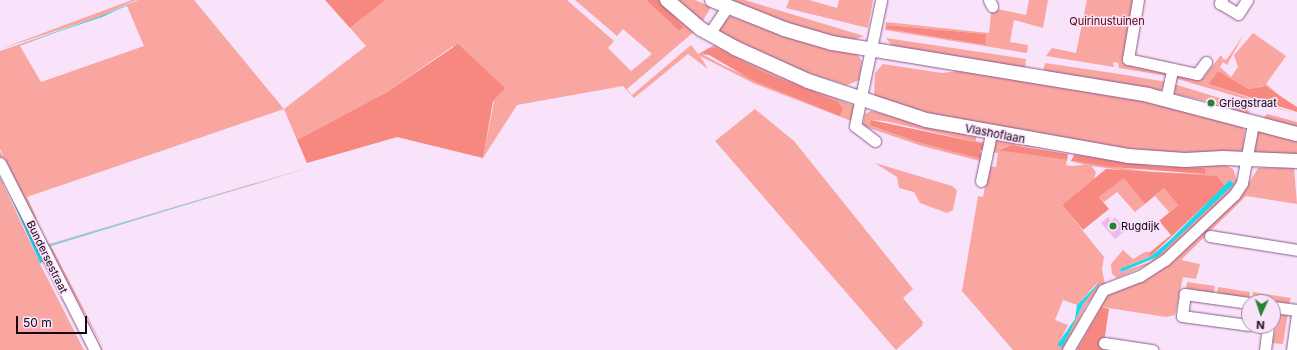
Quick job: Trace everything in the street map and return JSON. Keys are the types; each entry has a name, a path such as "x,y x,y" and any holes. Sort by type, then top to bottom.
{"street":[{"name":"Vlashoflaan","path":"667,0 708,34 808,81 926,120 991,134 1128,156 1185,160 1247,158 1297,162"},
{"path":"712,0 784,29 872,51 1166,99 1253,124 1297,134"},
{"path":"875,141 855,126 862,100 881,0"},
{"path":"1138,0 1128,59 1172,70 1197,74 1206,62"},
{"path":"1222,0 1220,4 1238,14 1247,0"},
{"path":"708,34 727,7"},
{"path":"1166,99 1172,70"},
{"path":"1068,350 1103,290 1140,276 1165,260 1234,195 1242,183 1253,124"},
{"path":"981,181 991,134"},
{"name":"Bundersestraat","path":"0,164 95,350"},
{"path":"1210,236 1297,250"},
{"path":"1241,302 1185,294 1182,316 1241,324"},
{"path":"1281,308 1297,310"},
{"path":"1294,349 1297,316"},
{"path":"1265,350 1267,334"},
{"path":"1104,343 1152,350"}],"green space":[{"path":"132,0 136,0 99,17 0,49"},
{"path":"138,0 194,0 284,109 27,197 37,219 34,220 0,157 0,151 6,161 0,149 0,51 67,29 20,46 41,82 144,46 127,6 116,10"},
{"path":"386,0 567,0 614,41 608,48 631,71 652,54 623,29 617,36 575,0 646,0 679,31 684,27 662,7 658,0 661,0 696,30 627,89 632,95 691,45 698,54 714,45 780,77 855,106 854,122 753,83 700,56 708,69 688,54 634,98 623,86 517,105 483,158 494,101 453,46 387,92 297,140 284,109 366,46 350,28","holes":["709,48 717,48 764,72 837,101 840,115 726,67 702,54"]},
{"path":"677,0 695,0 711,7 702,22"},
{"path":"722,0 745,0 864,36 850,41 792,26"},
{"path":"789,0 809,0 837,8 839,0 873,0 868,28 786,8"},
{"path":"1029,0 1048,0 1043,28 1014,20 1010,42 1028,45 1027,53 885,30 886,22 989,33 991,13 997,9 1026,15","holes":["887,25 986,34 984,45 887,29"]},
{"name":"Quirinustuinen","path":"1087,0 1135,0 1122,62 1163,71 1167,76 1119,68 1118,63 1113,62 1114,67 1046,56 1052,48 1076,53"},
{"path":"730,16 783,35 857,54 862,61 859,80 847,85 779,64 717,33 717,28"},
{"path":"1253,33 1286,56 1266,84 1293,107 1262,86 1249,89 1218,71 1208,84 1297,114 1174,78 1182,74 1203,78 1221,55 1224,60 1227,59 1244,34 1227,65 1223,62 1220,67 1231,77 1238,67 1234,55"},
{"path":"886,38 1026,59 1025,68 894,48"},
{"path":"1045,63 1166,82 1158,94 1043,72"},
{"path":"883,64 942,73 966,70 1182,106 1241,125 1245,131 1243,150 1239,154 1221,155 1155,153 930,116 930,112 927,115 874,98 875,73"},
{"path":"1174,84 1226,100 1224,105 1175,94"},
{"path":"1229,101 1248,108 1250,117 1231,111"},
{"path":"755,109 794,141 913,289 903,298 923,322 922,326 896,350 715,141"},
{"path":"871,111 976,137 976,141 988,143 984,144 885,121 871,120 869,125 920,143 982,158 984,162 922,146 863,126 865,114"},
{"path":"1267,114 1297,122 1297,130 1261,121"},
{"path":"1260,130 1297,137 1297,157 1254,152 1256,132"},
{"path":"995,140 1068,151 1012,145 999,149 1067,160 1066,165 1070,166 1085,165 1071,161 1151,172 1205,174 1205,168 1143,165 1074,155 1076,153 1225,165 1233,169 1237,180 1235,187 1161,259 1117,278 1112,274 1111,264 1123,250 1133,259 1145,252 1150,252 1150,257 1120,269 1121,272 1150,262 1234,184 1230,180 1225,186 1217,176 1151,174 1091,166 1096,172 1094,179 1062,205 1104,257 1102,269 1105,284 1087,304 1064,350 1013,350 962,291 978,196 983,197 989,166 996,167 998,153 992,152","holes":["1099,281 1083,304 1061,347 1058,345 1068,325 1055,320 1063,300 1077,305"]},
{"path":"875,163 952,186 957,190 953,210 947,213 920,203 914,192 899,188 897,177"},
{"path":"313,166 48,245 44,237 49,244"},
{"path":"1294,167 1297,204 1246,196 1181,260 1200,264 1196,279 1183,277 1175,315 1166,317 1102,307 1077,349 1074,350 1102,296 1206,227 1244,191 1258,168"},
{"path":"1125,177 1145,204 1135,212 1117,192 1104,202 1099,197"},
{"path":"0,178 40,263 42,258 20,209 45,259 40,264 84,350 0,350"},
{"path":"1164,188 1178,205 1169,212 1155,196"},
{"path":"172,209 51,246 105,350 69,285 102,350 97,350 38,227 61,271 49,246"},
{"path":"1187,282 1215,286 1214,293 1186,289"},
{"path":"1218,287 1250,292 1250,294 1241,294 1241,298 1217,294"},
{"path":"1253,292 1266,294 1253,294"},
{"path":"1281,296 1291,298 1289,305 1281,304"},
{"path":"1281,313 1288,313 1283,344 1272,343 1274,334 1281,334"}],"shaded area":[{"path":"325,0 386,0 350,28"},
{"path":"646,0 658,0 684,27 679,31"},
{"path":"887,25 986,34 985,45 887,29"},
{"path":"458,44 505,88 493,101 483,158 397,137 307,163 297,140 387,92"},
{"path":"709,48 717,48 764,72 837,101 843,109 840,116 754,81 709,55 701,54"},
{"path":"1218,71 1249,89 1265,86 1297,107 1297,112 1208,84"},
{"path":"871,120 985,144 983,150 980,150 982,159 920,143 869,125"},
{"path":"1012,145 1068,154 1067,160 998,150"},
{"path":"1074,155 1153,166 1205,168 1205,174 1111,167 1071,161"},
{"path":"1106,169 1217,176 1225,186 1150,257 1149,253 1171,235 1159,221 1178,205 1164,188 1145,204 1124,178 1099,197 1109,209 1083,230 1062,205"},
{"path":"1102,307 1109,309 1103,349 1111,350 1077,350"}],"water":[{"path":"138,0 102,17 0,51 99,17"},
{"path":"312,167 49,246 61,272 40,230 49,245"},
{"path":"0,172 20,209 43,262 40,263"},
{"path":"1230,180 1234,184 1157,257 1121,272 1120,269 1150,257 1169,241"},
{"path":"1101,281 1083,304 1064,344 1061,347 1057,345 1075,319 1077,305"}],"building":[{"name":"Rugdijk","path":"1108,217 1111,221 1115,217 1126,230 1115,239 1101,223"}],"place":[{"name":"Griegstraat","path":"1211,103"},
{"name":"Rugdijk","path":"1113,226"}]}
